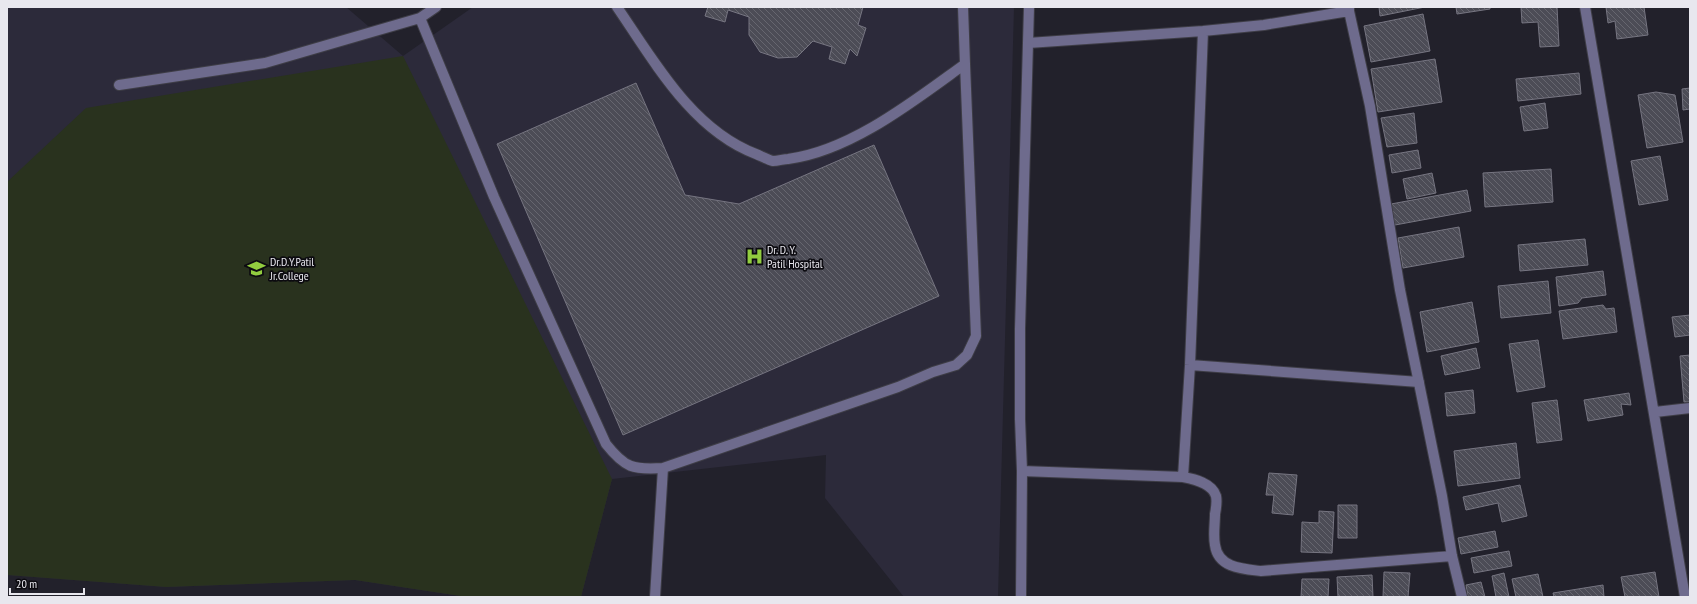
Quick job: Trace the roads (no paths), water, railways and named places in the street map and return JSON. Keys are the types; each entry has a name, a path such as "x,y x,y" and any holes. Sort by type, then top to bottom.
{"street":[{"path":"119,85 265,63 420,18 436,7"},
{"path":"617,7 651,57 692,111 728,140 749,151 774,161 807,156 860,134 920,96 966,64"},
{"path":"420,18 494,197 606,444 618,458 629,466 643,469 663,468 898,388 933,372 956,365 967,355 976,336 963,7"},
{"path":"1021,597 1022,471 1020,419 1020,337 1029,7"},
{"path":"1585,7 1655,412 1685,597"},
{"path":"1028,43 1203,31 1264,25 1349,9 1370,106 1400,290 1452,556 1462,597"},
{"path":"1183,477 1190,364 1203,31"},
{"path":"1190,364 1419,382"},
{"path":"1655,412 1690,408"},
{"path":"655,597 663,468"},
{"path":"1022,471 1183,477 1198,480 1209,487 1216,496 1214,546 1220,558 1236,567 1261,571 1452,556"}],"place":[{"name":"Dr. D. Y. Patil Hospital","path":"754,256"},
{"name":"Dr.D.Y.Patil Jr.College","path":"257,268"}]}
